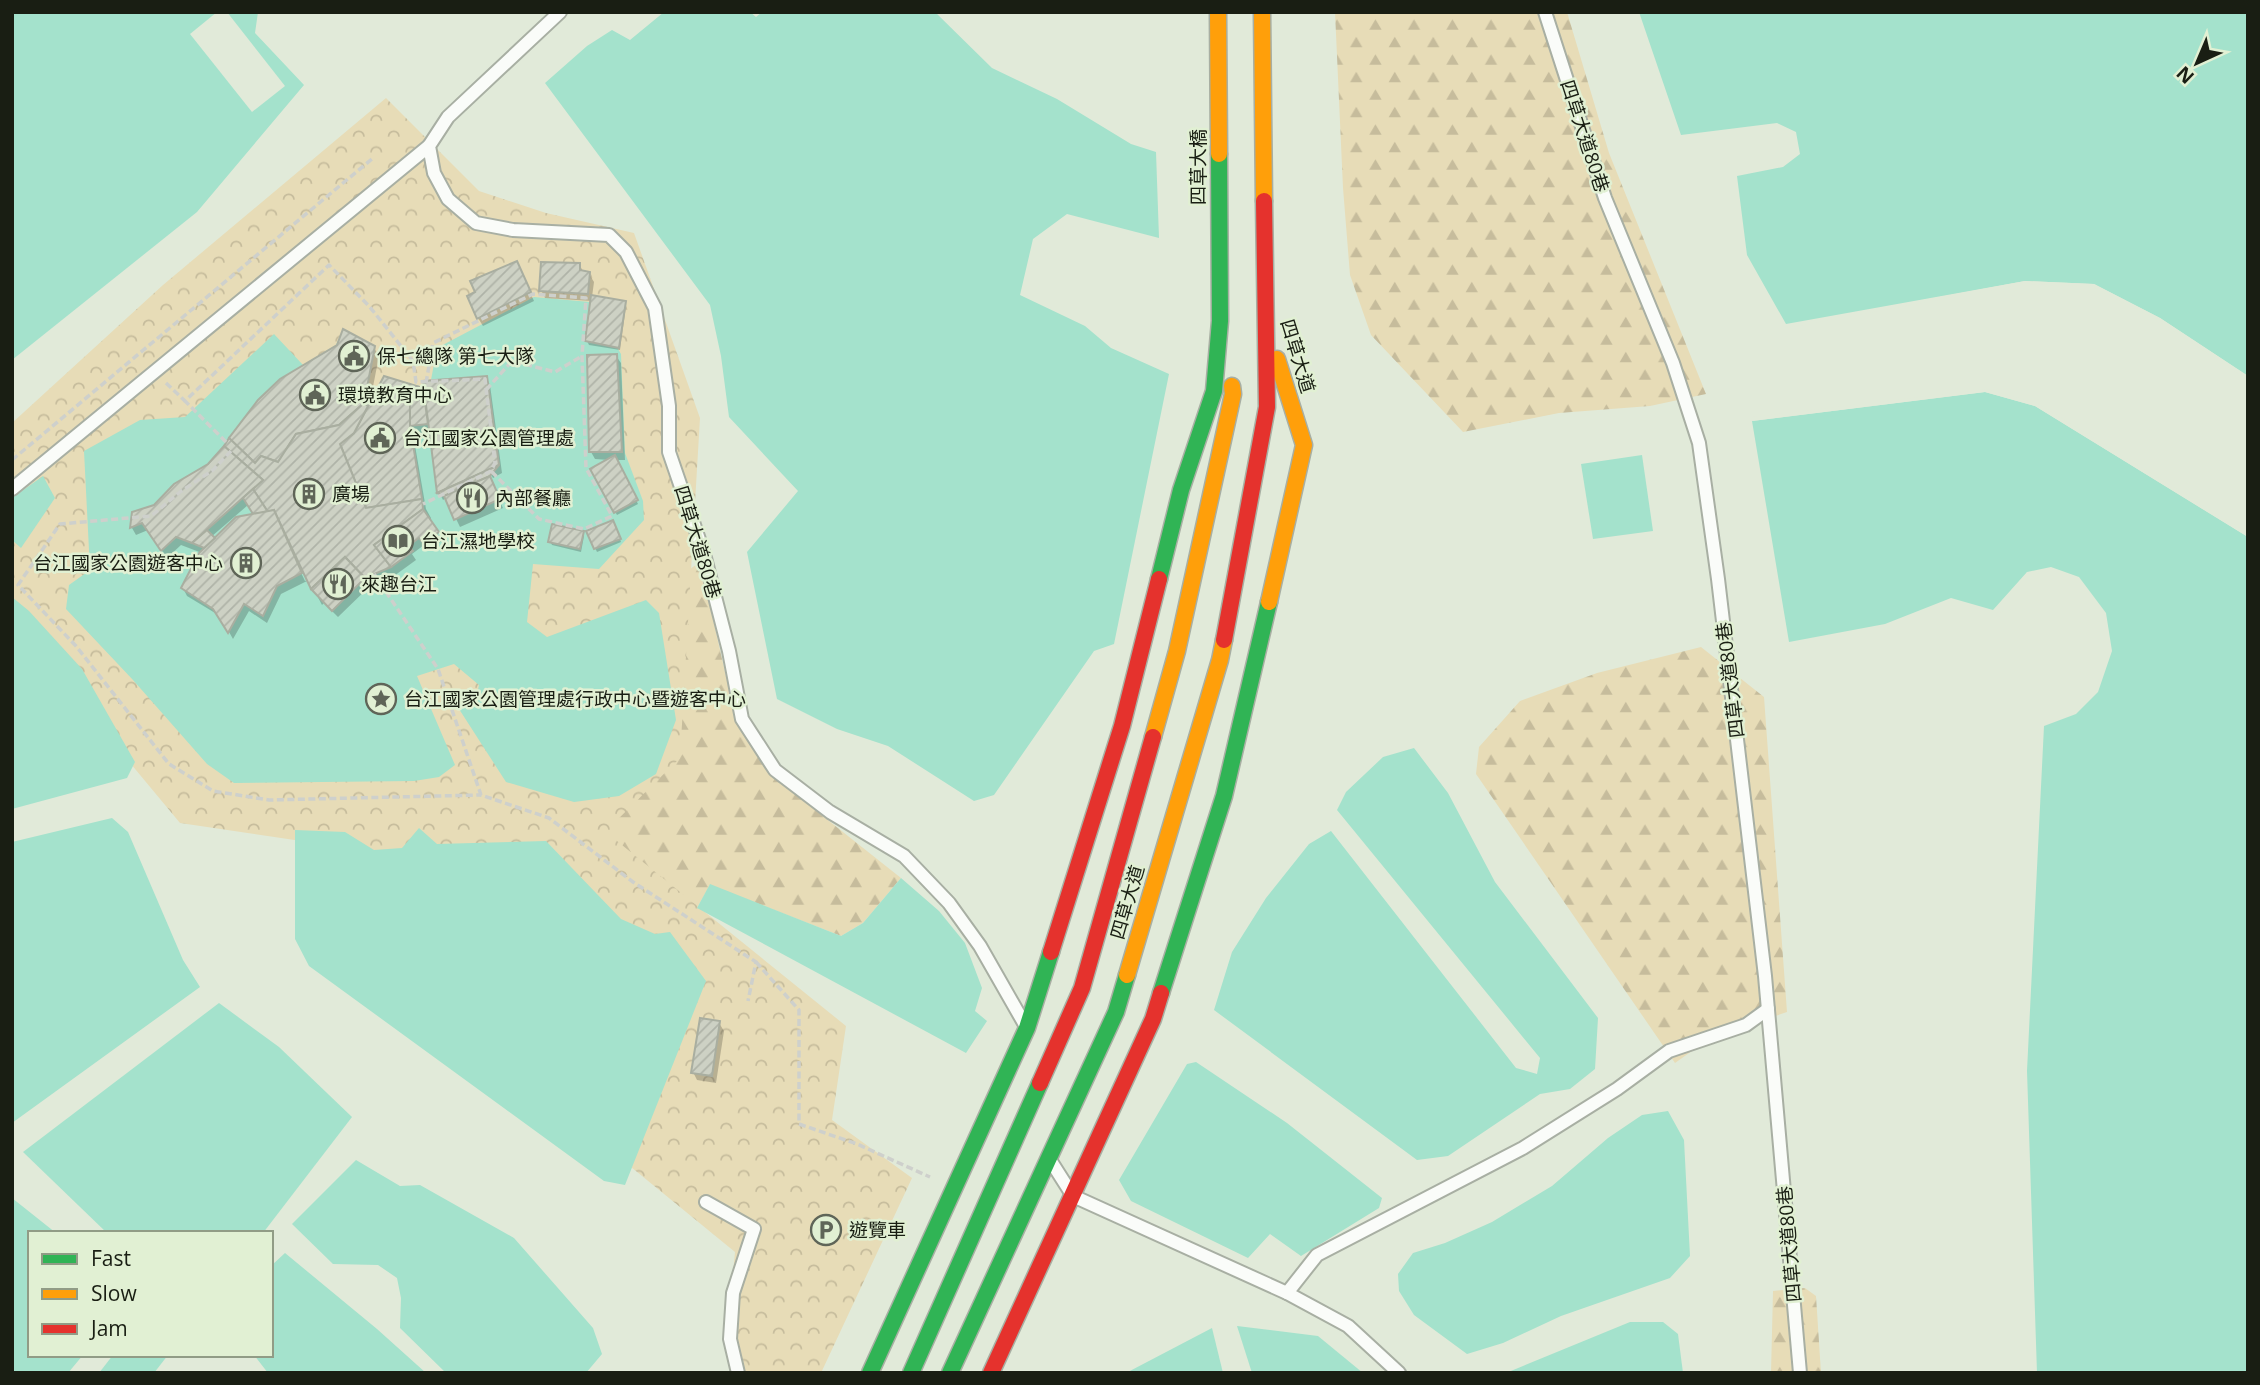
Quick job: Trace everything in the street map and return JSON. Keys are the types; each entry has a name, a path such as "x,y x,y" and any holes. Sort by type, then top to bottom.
{"street":[{"name":"四草大橋","path":"1218,12 1220,321"},
{"path":"1262,12 1264,317"},
{"name":"四草大道","path":"950,1373 1116,1012 1220,660 1267,407 1264,317"},
{"name":"四草大道","path":"991,1373 1153,1019 1220,809 1304,445 1264,317"},
{"path":"870,1373 1027,1028 1122,726 1181,490 1214,391 1220,321"},
{"name":"四草大道","path":"911,1373 1082,988 1177,651 1233,394 1220,321"}],"lane":[{"path":"12,489 429,146 448,117 560,12"},
{"name":"四草大道80巷","path":"1545,12 1605,198 1673,363 1699,443 1720,593 1768,1009 1800,1373"},
{"name":"四草大道80巷","path":"429,146 434,173 448,199 476,223 513,230 609,235 626,252 655,307 669,406 669,452 704,554 729,650 742,719 775,769 830,811 904,856 948,903 980,946 1027,1028 1029,1055"},
{"path":"1287,1293 1317,1255 1523,1149 1617,1090 1669,1051 1746,1025 1768,1009"},
{"path":"1031,1069 1033,1096 1049,1158 1073,1196 1287,1293 1348,1326 1399,1373"},
{"path":"706,1202 754,1229 733,1293 730,1339 738,1373"}],"path":[{"path":"12,460 373,158"},
{"path":"226,442 185,401 329,265 369,306 413,362 416,382 485,379 495,463 491,471 422,504"},
{"path":"426,383 433,344 533,294 586,298 582,356 586,468 612,516 584,529 539,519 491,471"},
{"path":"486,390 512,361 555,372 582,356"},
{"path":"231,452 213,470 151,516 60,523 18,585 76,646 169,764 213,791 269,800 481,795 549,818 633,881 756,962 799,1010 799,1124 857,1144 934,1179"},
{"path":"374,574 438,669 481,795"},
{"path":"748,1001 756,962"}],"green space":[{"path":"1335,12 1567,12 1609,153 1706,394 1650,406 1559,413 1463,432 1371,335 1350,275"},
{"name":"台江國家公園管理處行政中心暨遊客中心","path":"386,98 479,191 546,213 634,233 700,418 680,758 611,826 617,841 846,1026 832,1120 912,1178 821,1373 730,1373 726,1349 735,1252 445,1015 308,842 180,823 12,621 12,423 163,285"},
{"path":"700,562 737,725 771,775 901,878 863,923 841,936 710,885 697,908 573,818 646,600"},
{"path":"1701,647 1764,697 1787,1012 1709,1039 1675,1063 1476,774 1479,747 1520,701 1597,673"},
{"path":"1805,1288 1816,1296 1821,1373 1771,1373 1773,1291"}],"shaded area":[{"path":"12,12 258,12 255,33 304,85 197,212 12,360"},
{"path":"664,12 750,12 756,17 762,12 935,12 992,68 1057,99 1131,144 1156,152 1159,238 1067,214 1033,239 1020,295 1085,326 1111,348 1169,374 1114,644 1094,651 994,795 974,801 888,746 837,729 777,699 747,552 798,491 729,417 721,356 710,305 545,83 587,46 612,30 630,40"},
{"path":"1639,12 2248,12 2248,376 2160,318 2094,284 2025,281 1786,324 1747,255 1737,176 1783,167 1800,154 1796,132 1777,123 1681,135"},
{"path":"534,297 590,302 621,354 625,453 643,501 644,520 599,569 533,564 527,622 547,637 646,600 659,613 676,720 656,774 619,796 574,802 506,782 459,709 476,699 479,685 454,664 417,676 455,765 439,777 414,781 234,783 207,764 66,609 69,585 90,570 84,451 140,420 185,417 274,334 303,365 336,345 343,329 375,346 367,390 373,396 384,376 423,387 423,381 431,380 437,348"},
{"path":"1985,392 2035,406 2248,537 2248,1373 2037,1373 2027,1071 2044,726 2076,714 2098,692 2112,651 2106,613 2079,577 2051,567 2027,572 2016,606 1993,610 1951,598 1885,624 1789,642 1752,421"},
{"path":"1642,455 1653,531 1593,539 1581,464"},
{"path":"43,476 55,498 21,548 12,540 12,498"},
{"path":"12,597 29,611 82,669 135,762 127,778 12,809"},
{"path":"1414,748 1448,793 1495,882 1598,1018 1595,1069 1570,1089 1540,1094 1448,1156 1417,1160 1214,1010 1232,952 1266,898 1309,844 1331,831 1516,1068 1537,1074 1540,1058 1337,810 1346,792 1383,757"},
{"path":"112,818 128,832 183,960 200,987 12,1123 12,842"},
{"path":"419,828 437,844 546,841 621,919 655,934 670,932 706,981 625,1185 604,1181 309,966 295,939 295,830 345,832 374,850 402,848"},
{"path":"901,878 939,911 965,943 982,988 975,1011 987,1021 966,1053 697,908 710,884 841,936 863,923"},
{"path":"219,1003 279,1047 352,1117 265,1231 105,1231 23,1152"},
{"path":"1196,1062 1287,1123 1382,1198 1379,1208 1301,1256 1270,1234 1248,1258 1131,1201 1119,1180 1187,1064"},
{"path":"1668,1111 1684,1140 1690,1256 1670,1278 1561,1316 1503,1343 1467,1354 1414,1315 1399,1291 1398,1274 1413,1253 1445,1243 1492,1222 1552,1186 1608,1138 1642,1115"},
{"path":"356,1160 400,1186 420,1185 514,1238 593,1328 602,1354 586,1373 446,1373 400,1328 401,1298 397,1278 378,1265 333,1264 292,1224"},
{"path":"12,1198 53,1231 28,1231 28,1357 81,1357 68,1373 12,1373"},
{"path":"285,1253 426,1373 268,1373 256,1357 273,1357 273,1264"},
{"path":"1630,1322 1663,1322 1678,1334 1683,1373 1506,1373"},
{"path":"1237,1326 1318,1336 1363,1373 1252,1373"},
{"path":"1212,1328 1223,1373 1126,1373"},
{"path":"111,1357 166,1357 154,1373 99,1373"}],"pier":[{"path":"217,12 227,12 285,86 252,112 190,34"},
{"path":"2025,281 2094,284 2160,318 2248,376 2248,380 2158,321 2093,287 2025,284 1787,328 1784,326"},
{"path":"1986,389 2037,403 2248,533 2248,537 2035,406 1985,392 1752,421 1753,417"},
{"path":"2027,572 2039,573 2030,575 2019,608 1993,614 1985,611 1993,610"}],"building":[{"path":"517,261 531,292 477,319 467,296 475,292 470,281"},
{"path":"541,262 580,263 580,270 590,272 588,294 539,291"},
{"path":"591,295 626,301 619,348 585,341"},
{"name":"環境教育中心","path":"343,329 375,346 364,403 339,425 296,434 278,462 261,456 255,463 229,438 258,400 280,379 337,345"},
{"path":"617,354 622,452 589,452 587,355"},
{"name":"台江國家公園管理處","path":"384,376 410,384 410,426 422,499 366,508 340,444 354,433"},
{"path":"487,376 499,465 437,493 423,381"},
{"path":"410,384 423,388 428,424 410,426"},
{"name":"廣場","path":"364,403 368,406 354,433 340,444 366,508 422,499 423,509 374,545 391,567 365,578 345,557 311,589 274,510 268,512 253,489 263,480 224,446 229,438 255,463 261,456 278,462 296,434 339,425"},
{"path":"224,446 263,480 192,543 176,537 161,551 142,523 130,528 132,512 154,505 174,484 208,464"},
{"path":"615,455 638,500 614,513 590,469"},
{"path":"499,465 490,476 444,496 437,493"},
{"name":"內部餐廳","path":"490,476 500,499 454,520 444,496"},
{"path":"253,489 268,512 253,514 243,498"},
{"name":"台江濕地學校","path":"423,509 439,532 423,543 419,538 408,546 413,551 391,567 374,545"},
{"name":"台江國家公園遊客中心","path":"274,510 302,573 277,586 263,616 244,604 228,633 213,609 181,588 199,553 236,517"},
{"path":"613,520 621,539 594,549 586,531"},
{"path":"552,524 584,531 580,549 548,542"},
{"path":"207,530 215,538 204,548 192,543"},
{"name":"來趣台江","path":"345,557 365,578 332,611 311,589"},
{"path":"700,1018 720,1021 712,1076 691,1073"}],"traffic: fast":[{"path":"1159,579 1181,490 1214,391 1220,321 1219,154"},
{"path":"1161,993 1224,796 1269,602"},
{"path":"870,1373 1027,1028 1051,952"},
{"path":"950,1373 1116,1012 1127,975"},
{"path":"911,1373 1040,1083"}],"traffic: slow":[{"path":"1218,12 1219,154"},
{"path":"1262,12 1264,201"},
{"path":"1269,602 1304,445 1277,359"},
{"path":"1153,737 1177,651 1233,394 1232,386"},
{"path":"1127,975 1224,640"}],"traffic: jam":[{"path":"1224,640 1267,407 1264,201"},
{"path":"1051,952 1122,726 1159,579"},
{"path":"1040,1083 1082,988 1153,737"},
{"path":"991,1373 1153,1019 1161,993"}],"place":[{"name":"保七總隊 第七大隊","path":"354,356"},
{"name":"環境教育中心","path":"315,395"},
{"name":"台江國家公園管理處","path":"380,438"},
{"name":"廣場","path":"309,494"},
{"name":"內部餐廳","path":"472,498"},
{"name":"台江濕地學校","path":"398,541"},
{"name":"台江國家公園遊客中心","path":"246,563"},
{"name":"來趣台江","path":"338,584"},
{"name":"台江國家公園管理處行政中心暨遊客中心","path":"381,699"},
{"name":"遊覽車","path":"826,1230"}]}
